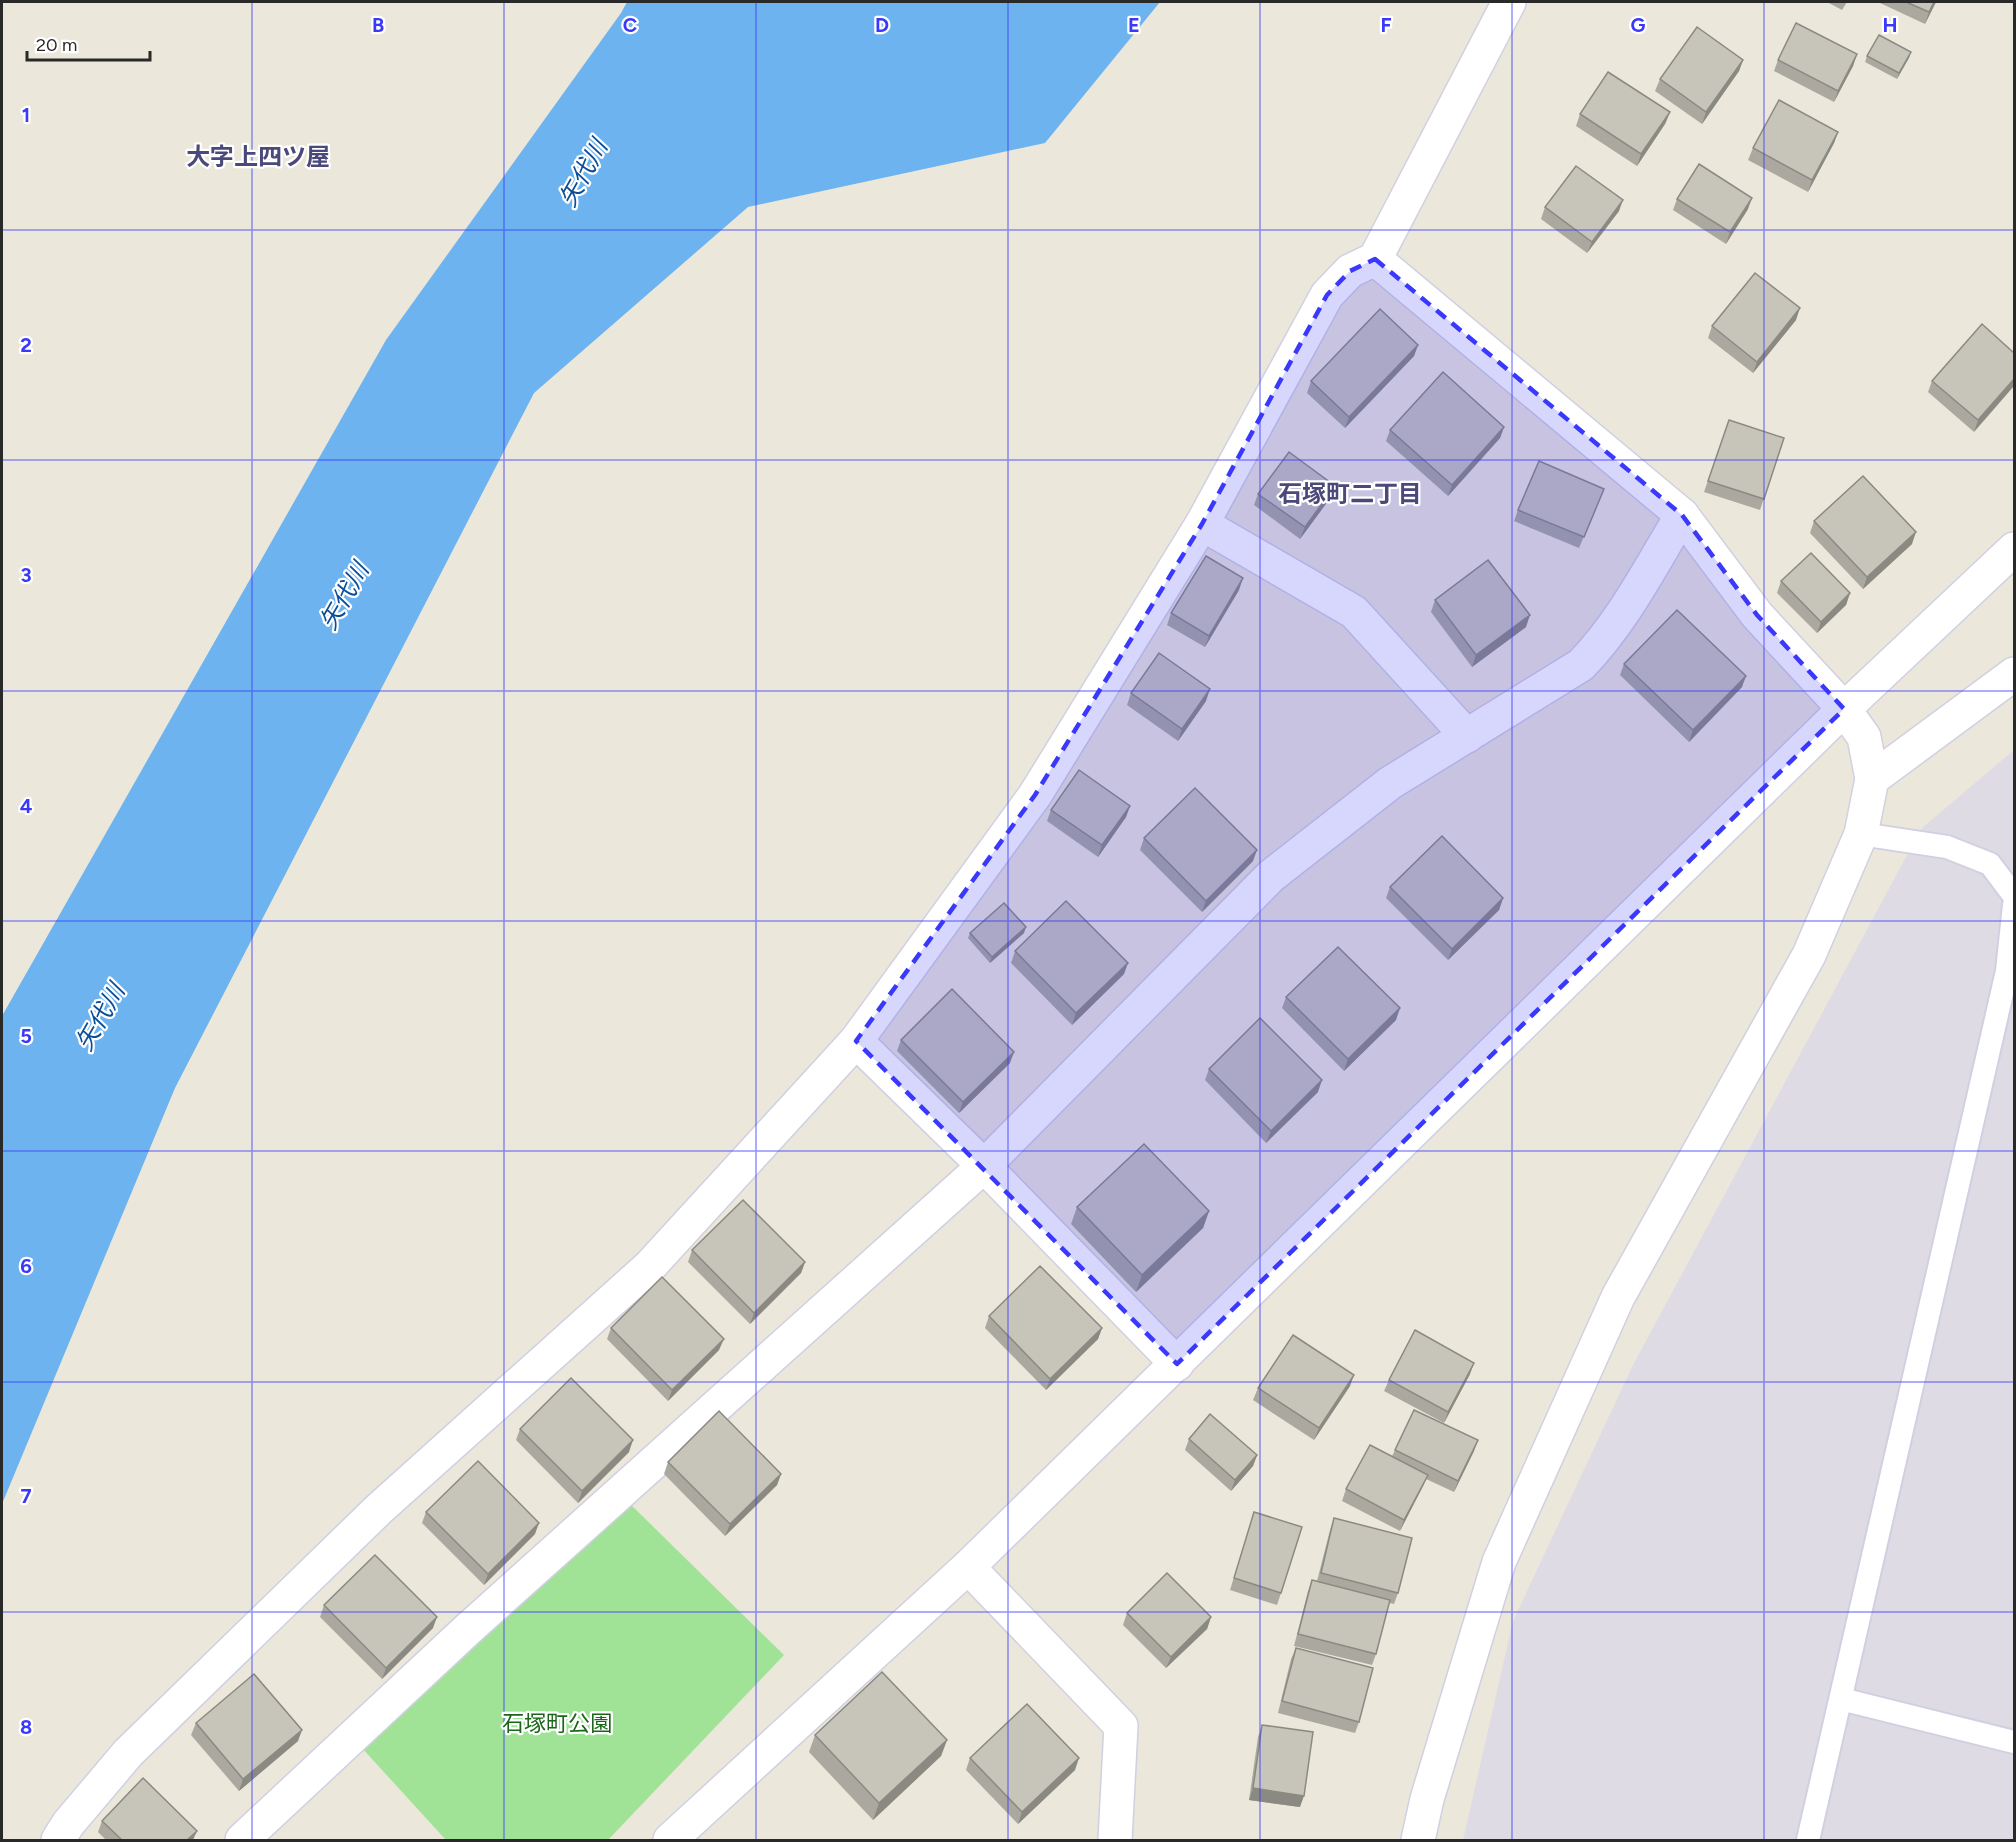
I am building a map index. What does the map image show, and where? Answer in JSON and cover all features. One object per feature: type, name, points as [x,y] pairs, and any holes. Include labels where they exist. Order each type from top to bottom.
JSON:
[{"type":"street","points":[[58,1840],[68,1824],[128,1753],[379,1509],[650,1266],[856,1041],[1035,795],[1202,524],[1328,295],[1350,271],[1375,259],[1509,2]]},
{"type":"street","points":[[1375,259],[1682,515],[1757,615],[1844,709],[1864,737],[1872,779],[1861,834],[1809,955],[1618,1298],[1499,1562],[1427,1799],[1418,1840]]},
{"type":"street","points":[[243,1840],[467,1630],[984,1166],[1271,876],[1390,783],[1581,665],[1600,645],[1617,621],[1682,515]]},
{"type":"street","points":[[1202,524],[1354,612],[1467,736]]},
{"type":"street","points":[[670,1840],[968,1567],[1844,709],[2014,549]]},
{"type":"street","points":[[1872,779],[2014,674]]},
{"type":"street","points":[[856,1041],[984,1166],[1177,1364]]},
{"type":"street","points":[[968,1567],[1121,1726],[1115,1840]]},
{"type":"lane","points":[[1861,834],[1947,847],[1990,864],[2014,896]]},
{"type":"lane","points":[[1808,1840],[2007,971],[2014,905]]},
{"type":"lane","points":[[1840,1699],[2014,1742]]},
{"type":"highlighted area","points":[[1375,259],[1682,515],[1757,615],[1844,709],[1177,1364],[856,1041],[1035,795],[1202,524],[1327,295],[1350,271]]},
{"type":"shaded area","points":[[2014,750],[2014,1840],[1463,1840],[1513,1621],[1633,1365],[1921,829]]},
{"type":"green space","name":"石塚町公園","points":[[624,1498],[784,1655],[608,1840],[446,1840],[361,1747]]},
{"type":"water","name":"矢代川","points":[[627,2],[1160,2],[1045,143],[748,207],[534,393],[175,1088],[2,1504],[2,1016],[386,340]]},
{"type":"building","points":[[1906,2],[1934,2],[1929,12]]},
{"type":"building","points":[[1796,23],[1857,54],[1838,91],[1778,60]]},
{"type":"building","points":[[1697,27],[1743,60],[1706,112],[1660,79]]},
{"type":"building","points":[[1879,35],[1911,52],[1899,73],[1867,56]]},
{"type":"building","points":[[1608,72],[1670,112],[1641,154],[1580,114]]},
{"type":"building","points":[[1779,100],[1838,132],[1812,180],[1753,148]]},
{"type":"building","points":[[1699,164],[1752,198],[1730,232],[1677,199]]},
{"type":"building","points":[[1576,166],[1623,200],[1592,242],[1545,207]]},
{"type":"building","points":[[1755,273],[1800,308],[1757,362],[1712,326]]},
{"type":"building","points":[[1380,309],[1418,345],[1349,417],[1311,381]]},
{"type":"building","points":[[1982,324],[2014,353],[2014,379],[1978,420],[1932,381]]},
{"type":"building","points":[[1443,372],[1504,427],[1452,485],[1390,430]]},
{"type":"building","points":[[1729,420],[1784,438],[1764,499],[1708,481]]},
{"type":"building","points":[[1289,452],[1335,486],[1305,527],[1258,494]]},
{"type":"building","points":[[1539,461],[1604,489],[1584,537],[1518,510]]},
{"type":"building","points":[[1863,476],[1916,532],[1867,577],[1814,521]]},
{"type":"building","points":[[1811,553],[1850,593],[1821,622],[1781,581]]},
{"type":"building","points":[[1206,556],[1243,578],[1209,636],[1171,613]]},
{"type":"building","points":[[1488,560],[1530,615],[1476,655],[1435,600]]},
{"type":"building","points":[[1677,610],[1746,676],[1693,730],[1624,664]]},
{"type":"building","points":[[1159,653],[1210,689],[1182,729],[1131,693]]},
{"type":"building","points":[[1079,770],[1130,806],[1102,845],[1051,810]]},
{"type":"building","points":[[1195,788],[1257,850],[1206,901],[1144,838]]},
{"type":"building","points":[[1442,836],[1503,898],[1452,949],[1390,887]]},
{"type":"building","points":[[1066,901],[1128,963],[1076,1013],[1015,951]]},
{"type":"building","points":[[1004,903],[1026,927],[992,957],[970,933]]},
{"type":"building","points":[[1338,947],[1400,1008],[1348,1059],[1286,997]]},
{"type":"building","points":[[952,989],[1014,1052],[963,1102],[901,1040]]},
{"type":"building","points":[[1260,1018],[1322,1080],[1271,1131],[1209,1069]]},
{"type":"building","points":[[1144,1144],[1209,1211],[1142,1275],[1077,1207]]},
{"type":"building","points":[[743,1200],[805,1262],[754,1313],[692,1250]]},
{"type":"building","points":[[1040,1266],[1102,1328],[1050,1379],[989,1316]]},
{"type":"building","points":[[662,1277],[724,1339],[672,1390],[611,1328]]},
{"type":"building","points":[[1415,1330],[1474,1363],[1448,1412],[1389,1380]]},
{"type":"building","points":[[1293,1335],[1354,1375],[1319,1428],[1258,1388]]},
{"type":"building","points":[[571,1378],[633,1440],[582,1491],[520,1429]]},
{"type":"building","points":[[1414,1410],[1478,1440],[1458,1481],[1395,1450]]},
{"type":"building","points":[[719,1411],[781,1474],[730,1524],[668,1462]]},
{"type":"building","points":[[1210,1414],[1257,1455],[1235,1480],[1189,1439]]},
{"type":"building","points":[[1370,1445],[1428,1475],[1404,1520],[1346,1489]]},
{"type":"building","points":[[478,1461],[539,1523],[488,1574],[426,1512]]},
{"type":"building","points":[[1254,1512],[1302,1527],[1281,1593],[1234,1578]]},
{"type":"building","points":[[1334,1518],[1412,1538],[1398,1593],[1321,1573]]},
{"type":"building","points":[[375,1555],[437,1617],[386,1668],[324,1605]]},
{"type":"building","points":[[1167,1573],[1211,1617],[1171,1657],[1127,1613]]},
{"type":"building","points":[[1312,1580],[1390,1600],[1376,1654],[1298,1634]]},
{"type":"building","points":[[1296,1648],[1373,1668],[1359,1722],[1282,1701]]},
{"type":"building","points":[[882,1672],[947,1740],[879,1803],[815,1735]]},
{"type":"building","points":[[254,1674],[302,1730],[243,1779],[196,1723]]},
{"type":"building","points":[[1027,1704],[1079,1758],[1022,1812],[970,1758]]},
{"type":"building","points":[[1262,1725],[1313,1732],[1304,1796],[1253,1788]]},
{"type":"building","points":[[143,1778],[197,1831],[187,1840],[122,1840],[102,1821]]},
{"type":"district","name":"大字上四ツ屋","points":[[258,156]]},
{"type":"district","name":"石塚町二丁目","points":[[1350,493]]}]
